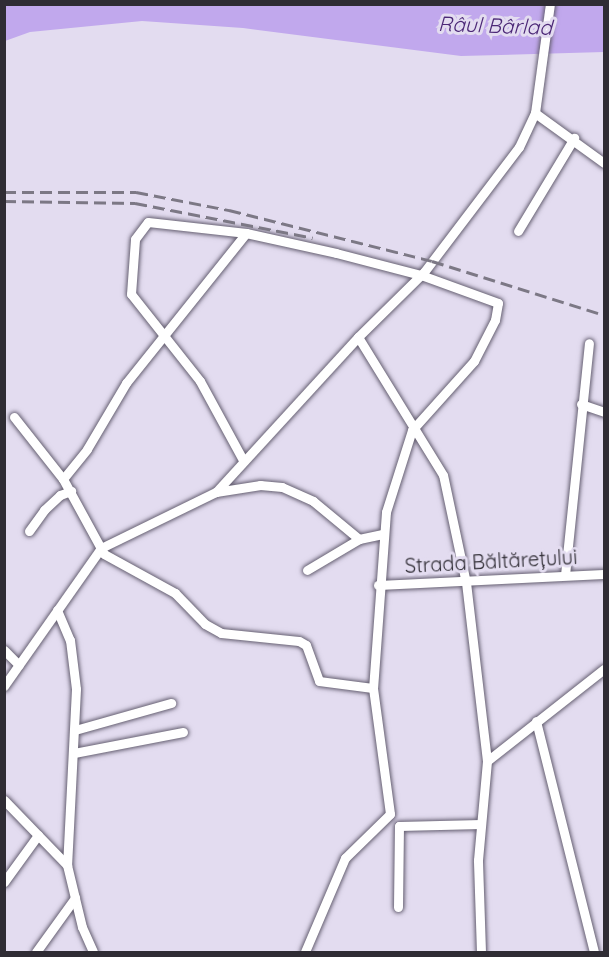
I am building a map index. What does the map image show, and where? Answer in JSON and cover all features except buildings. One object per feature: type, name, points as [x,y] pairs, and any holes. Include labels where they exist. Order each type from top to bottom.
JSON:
[{"type":"street","points":[[216,492],[358,337],[421,275],[514,153],[535,113],[550,4]]},
{"type":"street","points":[[535,113],[574,138],[604,163]]},
{"type":"street","points":[[518,231],[574,138]]},
{"type":"street","points":[[243,460],[207,393],[131,294],[139,231],[148,222],[246,233],[421,275],[495,300],[500,308],[474,360],[412,430],[382,534],[378,585],[378,654],[374,688],[390,813],[399,826],[398,907]]},
{"type":"street","points":[[63,479],[87,449],[116,396],[246,233]]},
{"type":"street","points":[[358,337],[412,430],[443,475],[466,583],[487,761],[481,824],[478,898],[480,952]]},
{"type":"street","points":[[565,575],[589,343]]},
{"type":"street","points":[[581,404],[604,412]]},
{"type":"street","points":[[14,417],[63,479],[101,548],[109,558],[175,593],[205,624],[220,633],[299,640],[306,645],[319,681],[374,688]]},
{"type":"street","points":[[4,686],[101,548],[216,492],[260,485],[282,487],[313,501],[359,539]]},
{"type":"street","points":[[29,531],[44,510],[60,495],[71,491]]},
{"type":"street","points":[[307,570],[359,539],[382,534]]},
{"type":"street","name":"Strada Băltărețului","points":[[378,585],[466,583],[604,574]]},
{"type":"street","points":[[57,610],[64,620],[75,664],[75,730],[67,865],[93,952]]},
{"type":"street","points":[[4,650],[19,665]]},
{"type":"street","points":[[487,761],[604,669]]},
{"type":"street","points":[[75,730],[171,703]]},
{"type":"street","points":[[536,721],[594,952]]},
{"type":"street","points":[[74,753],[183,732]]},
{"type":"street","points":[[4,800],[67,865]]},
{"type":"street","points":[[305,952],[345,858],[390,813]]},
{"type":"street","points":[[399,826],[481,824]]},
{"type":"street","points":[[4,882],[38,835]]},
{"type":"street","points":[[36,952],[75,898]]},
{"type":"water","name":"Râul Bârlad","points":[[4,5],[604,5],[604,52],[461,56],[243,28],[142,21],[30,32],[5,41]]},
{"type":"railway","points":[[4,192],[136,192],[229,210],[432,261],[604,315]]},
{"type":"railway","points":[[4,201],[135,203],[313,238]]}]
